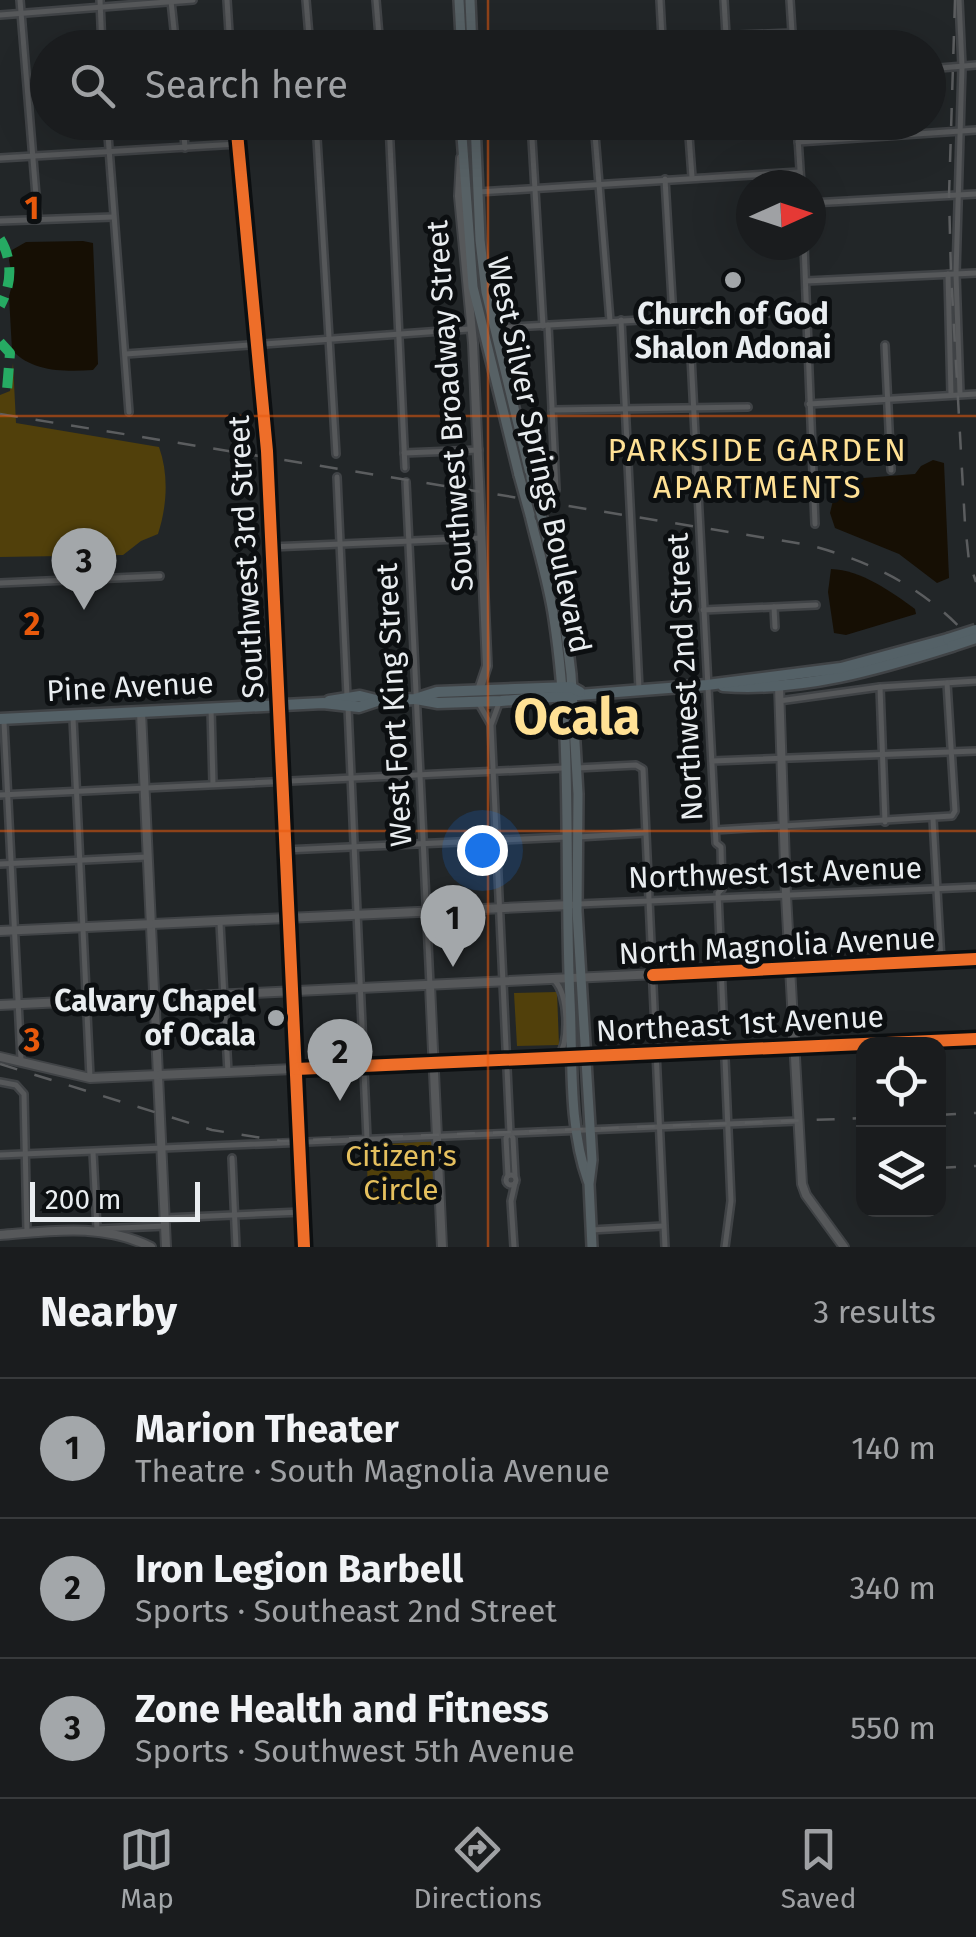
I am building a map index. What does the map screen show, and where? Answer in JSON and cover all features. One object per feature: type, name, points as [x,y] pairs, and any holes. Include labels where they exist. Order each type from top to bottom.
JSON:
[{"type":"highway","name":"Pine Avenue","points":[[707,685],[779,686],[842,676],[950,643],[976,630]]},
{"type":"highway","name":"Pine Avenue","points":[[2,718],[416,699],[437,692],[478,696],[707,685],[841,668],[976,638]]},
{"type":"main road","points":[[456,0],[457,30]]},
{"type":"main road","points":[[456,0],[460,30]]},
{"type":"main road","points":[[470,0],[470,30]]},
{"type":"main road","name":"West Silver Springs Boulevard","points":[[463,140],[493,328],[562,600],[577,768],[571,905],[583,1130],[581,1162],[589,1184],[592,1247]]},
{"type":"main road","name":"West Silver Springs Boulevard","points":[[474,140],[471,269],[481,328],[530,515],[569,692],[564,768],[577,870],[571,905]]},
{"type":"street","points":[[20,0],[30,128]]},
{"type":"street","points":[[171,0],[174,30]]},
{"type":"street","points":[[0,15],[100,3],[192,0]]},
{"type":"street","points":[[228,0],[229,30]]},
{"type":"street","points":[[306,0],[308,30]]},
{"type":"street","points":[[376,0],[378,30]]},
{"type":"street","points":[[660,0],[662,30]]},
{"type":"street","points":[[724,0],[726,30]]},
{"type":"street","points":[[790,0],[792,30]]},
{"type":"street","points":[[950,395],[962,66],[959,0]]},
{"type":"street","points":[[100,3],[101,30]]},
{"type":"street","points":[[946,67],[976,65]]},
{"type":"street","points":[[946,132],[976,130]]},
{"type":"street","points":[[31,140],[38,220]]},
{"type":"street","points":[[109,140],[129,412]]},
{"type":"street","points":[[184,140],[185,148]]},
{"type":"street","name":"Southwest 3rd Street","points":[[238,140],[267,452],[304,1247]]},
{"type":"street","points":[[317,140],[336,454]]},
{"type":"street","points":[[390,140],[405,468]]},
{"type":"street","points":[[532,140],[556,490]]},
{"type":"street","points":[[595,140],[610,321]]},
{"type":"street","points":[[689,140],[692,177]]},
{"type":"street","points":[[800,170],[798,142],[827,140]]},
{"type":"street","points":[[0,158],[238,144]]},
{"type":"street","name":"Southwest Broadway Street","points":[[463,144],[459,196],[479,450],[487,666],[478,696]]},
{"type":"street","points":[[472,193],[736,175]]},
{"type":"street","points":[[665,179],[673,317]]},
{"type":"street","points":[[826,201],[976,194]]},
{"type":"street","points":[[0,221],[113,217]]},
{"type":"street","points":[[805,260],[815,524]]},
{"type":"street","points":[[806,281],[976,273]]},
{"type":"street","points":[[952,274],[960,394]]},
{"type":"street","points":[[481,328],[806,312]]},
{"type":"street","name":"Northwest 2nd Street","points":[[689,317],[715,830],[722,889],[719,898],[732,1201],[724,1247]]},
{"type":"street","points":[[621,320],[639,688]]},
{"type":"street","points":[[126,354],[469,330]]},
{"type":"street","points":[[885,345],[892,470]]},
{"type":"street","points":[[810,404],[976,394]]},
{"type":"street","points":[[552,410],[748,408]]},
{"type":"street","points":[[404,452],[479,450]]},
{"type":"street","points":[[337,477],[367,1139]]},
{"type":"street","name":"West Fort King Street","points":[[406,482],[430,985]]},
{"type":"street","points":[[270,548],[482,538]]},
{"type":"street","points":[[0,583],[160,576]]},
{"type":"street","points":[[703,610],[816,605]]},
{"type":"street","points":[[774,607],[775,627]]},
{"type":"street","name":"Southwest Broadway Street","points":[[487,666],[501,695]]},
{"type":"street","points":[[779,701],[880,687],[976,681]]},
{"type":"street","points":[[715,830],[952,816],[955,811],[947,684]]},
{"type":"street","points":[[779,686],[794,1046],[806,1195],[844,1247]]},
{"type":"street","points":[[880,687],[885,822]]},
{"type":"street","points":[[501,695],[492,725],[513,1138],[514,1247]]},
{"type":"street","points":[[478,696],[492,725]]},
{"type":"street","points":[[210,708],[214,784]]},
{"type":"street","points":[[141,712],[166,1247]]},
{"type":"street","points":[[72,715],[90,1078]]},
{"type":"street","points":[[2,718],[22,1063]]},
{"type":"street","points":[[712,761],[976,751]]},
{"type":"street","points":[[577,768],[636,765],[644,769],[665,1247]]},
{"type":"street","points":[[0,795],[564,768]]},
{"type":"street","points":[[933,819],[940,961]]},
{"type":"street","points":[[285,850],[646,833]]},
{"type":"street","points":[[0,864],[148,856]]},
{"type":"street","name":"Northwest 1st Avenue","points":[[571,905],[976,887]]},
{"type":"street","points":[[0,932],[571,905]]},
{"type":"street","points":[[220,923],[228,1072]]},
{"type":"street","name":"North Magnolia Avenue","points":[[0,1005],[976,959]]},
{"type":"street","points":[[554,981],[562,991],[565,1044],[558,1057]]},
{"type":"street","points":[[430,985],[442,1247]]},
{"type":"street","name":"Northeast 1st Avenue","points":[[0,1057],[90,1078],[976,1038]]},
{"type":"street","points":[[0,1082],[16,1085],[24,1094],[27,1233]]},
{"type":"street","points":[[0,1155],[798,1120]]},
{"type":"street","points":[[92,1152],[96,1230]]},
{"type":"street","points":[[232,1158],[236,1247]]},
{"type":"street","points":[[0,1235],[302,1212]]},
{"type":"street","points":[[591,1230],[664,1226]]},
{"type":"street","points":[[96,1230],[129,1236],[150,1247]]},
{"type":"green space","points":[[13,363],[16,423],[159,447],[166,490],[158,534],[123,555],[0,557],[0,395],[10,391]]},
{"type":"green space","points":[[557,992],[559,1045],[517,1046],[514,993]]},
{"type":"green space","name":"Citizen's Circle","points":[[432,1141],[436,1203],[368,1204],[367,1160],[373,1145]]},
{"type":"shaded area","points":[[26,242],[93,243],[98,364],[93,370],[71,371],[29,363],[12,350],[12,250]]},
{"type":"shaded area","points":[[933,460],[944,463],[949,578],[937,583],[899,554],[835,528],[830,513],[838,480],[915,474]]},
{"type":"shaded area","points":[[831,569],[854,573],[876,583],[915,609],[916,614],[846,635],[834,633],[828,592]]},
{"type":"railway","points":[[955,0],[949,196],[951,274],[965,524],[976,582]]},
{"type":"railway","points":[[0,414],[809,545],[880,570],[901,582],[940,609],[976,645]]},
{"type":"railway","points":[[0,1064],[212,1130],[281,1141],[856,1118]]},
{"type":"railway","points":[[946,1115],[976,1113]]},
{"type":"railway","points":[[946,1168],[976,1166]]},
{"type":"marked path","points":[[0,239],[9,272],[0,306]]},
{"type":"marked path","points":[[0,342],[10,353],[7,390],[0,393]]},
{"type":"cycle path","points":[[238,140],[267,451],[304,1247]]},
{"type":"cycle path","points":[[653,975],[976,959]]},
{"type":"cycle path","points":[[296,1069],[976,1039]]},
{"type":"place","name":"Church of God Shalon Adonai","points":[[733,280]]},
{"type":"place","name":"Zone Health and Fitness","points":[[84,610]]},
{"type":"place","name":"Marion Theater","points":[[453,967]]},
{"type":"place","name":"Calvary Chapel of Ocala","points":[[276,1018]]},
{"type":"place","name":"Iron Legion Barbell","points":[[340,1101]]},
{"type":"district","name":"PARKSIDE GARDEN APARTMENTS","points":[[758,468]]},
{"type":"district","name":"Ocala","points":[[577,717]]}]
